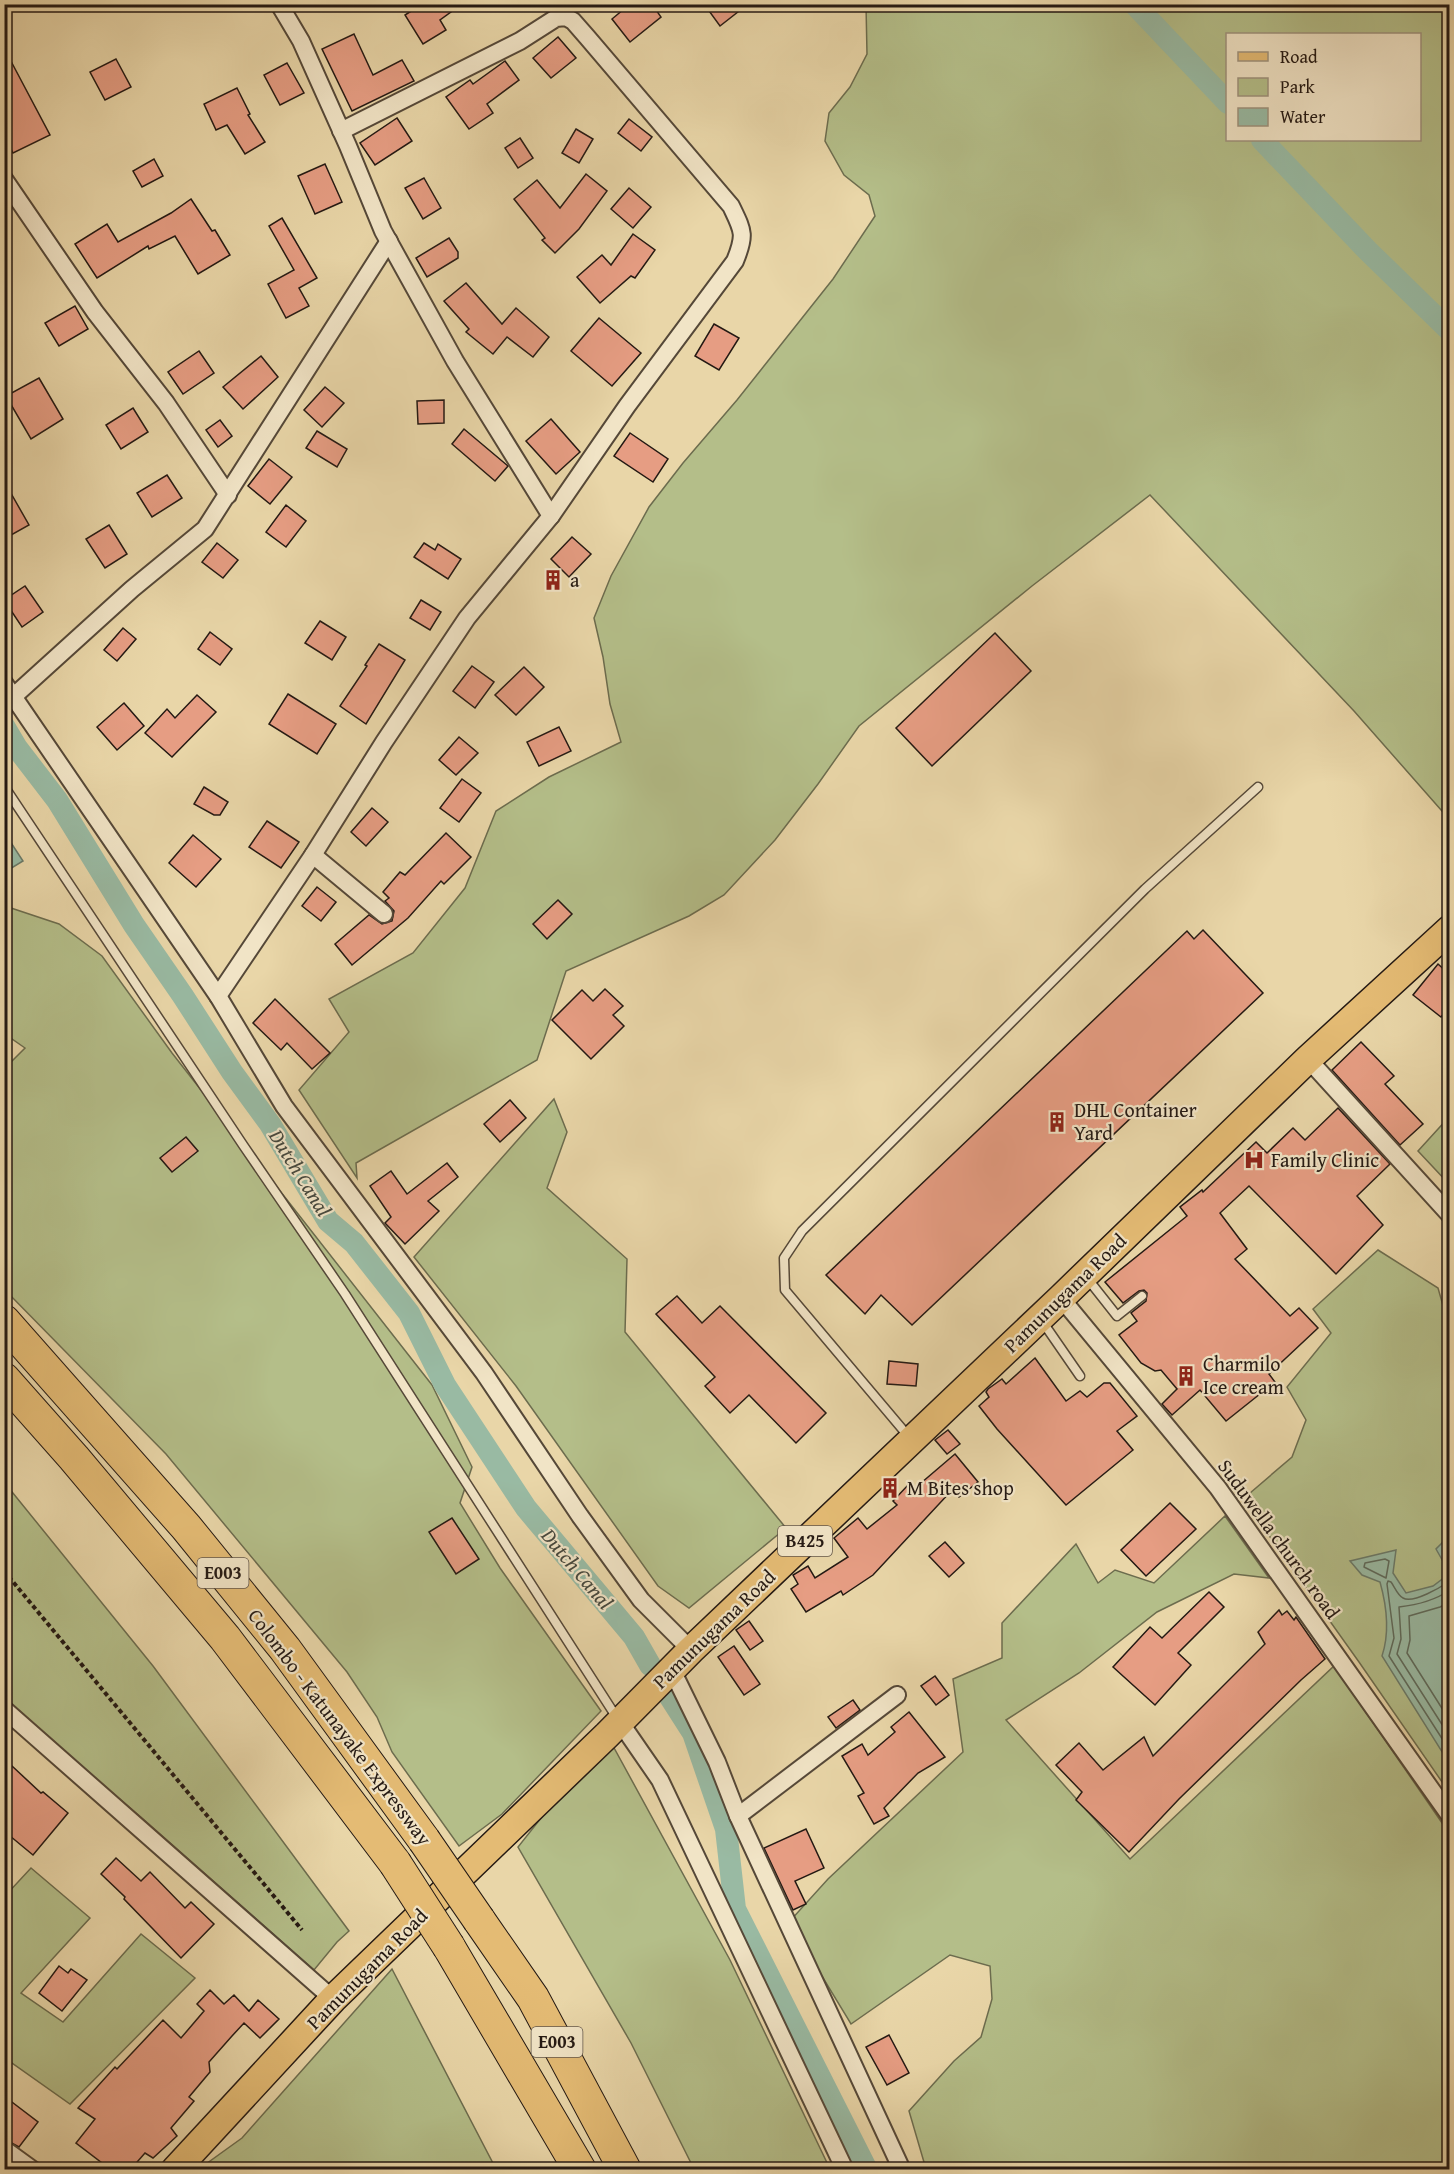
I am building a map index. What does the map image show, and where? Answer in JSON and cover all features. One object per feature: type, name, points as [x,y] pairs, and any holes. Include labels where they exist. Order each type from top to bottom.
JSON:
[{"type":"highway","name":"Colombo - Katunayake Expressway","points":[[4,1320],[186,1527],[285,1650],[424,1840],[533,1998],[625,2169]]},
{"type":"highway","name":"Colombo - Katunayake Expressway","points":[[4,1379],[74,1458],[225,1638],[395,1863],[449,1947],[580,2169]]},
{"type":"main road","name":"Pamunugama Road","points":[[175,2169],[333,1999],[620,1722],[691,1650],[1308,1059],[1449,928]]},
{"type":"street","points":[[279,4],[301,41],[389,241],[455,361],[551,516]]},
{"type":"street","points":[[218,996],[467,618],[551,516],[627,406],[735,261],[742,242],[742,228],[731,206],[587,37],[573,21],[566,17],[556,18],[510,46],[341,131]]},
{"type":"street","points":[[4,179],[95,312],[166,404],[228,495]]},
{"type":"street","points":[[389,241],[205,529],[9,689],[218,996],[284,1106],[484,1373],[580,1516],[641,1600],[691,1650]]},
{"type":"street","points":[[313,855],[384,914]]},
{"type":"street","points":[[1308,1059],[1449,1215]]},
{"type":"street","name":"Suduwella church road","points":[[1061,1298],[1218,1488],[1449,1816]]},
{"type":"street","points":[[672,1670],[717,1762],[738,1816],[902,2169]]},
{"type":"street","points":[[738,1816],[897,1695]]},
{"type":"street","points":[[4,1709],[333,1999]]},
{"type":"street","points":[[620,1722],[660,1780],[845,2169]]},
{"type":"street","points":[[4,2149],[33,2169]]},
{"type":"lane","points":[[4,786],[345,1294],[620,1722]]},
{"type":"lane","points":[[911,1440],[785,1290],[784,1258],[802,1232],[1144,890],[1258,787]]},
{"type":"lane","points":[[1085,1275],[1117,1316],[1142,1296]]},
{"type":"lane","points":[[1040,1318],[1080,1376]]},
{"type":"path","points":[[4,1571],[302,1930]]},
{"type":"green space","points":[[866,5],[1449,5],[1449,819],[1354,711],[1150,495],[1032,586],[859,726],[775,840],[724,895],[689,916],[566,971],[537,1060],[356,1163],[357,1178],[299,1090],[349,1032],[329,999],[413,953],[465,888],[496,811],[549,777],[621,742],[610,704],[594,618],[611,576],[649,507],[833,279],[875,216],[869,195],[844,175],[825,141],[829,113],[850,87],[867,54]]},
{"type":"green space","points":[[5,906],[59,924],[102,956],[172,1053],[432,1385],[472,1467],[460,1503],[500,1568],[601,1711],[502,1814],[459,1846],[392,1752],[377,1717],[347,1672],[166,1454],[5,1290],[5,1068],[25,1048],[5,1034]]},
{"type":"green space","points":[[554,1099],[567,1132],[547,1188],[627,1259],[625,1332],[786,1528],[689,1608],[658,1586],[516,1386],[414,1257]]},
{"type":"green space","points":[[1449,1117],[1449,1184],[1418,1151]]},
{"type":"green space","points":[[1378,1250],[1438,1288],[1450,1330],[1449,1792],[1243,1499],[1292,1457],[1306,1420],[1287,1387],[1331,1333],[1313,1309]]},
{"type":"green space","points":[[4,1482],[153,1666],[349,1931],[314,1970],[5,1701]]},
{"type":"green space","points":[[1225,1516],[1269,1578],[1234,1574],[1157,1612],[1079,1673],[1006,1720],[1130,1859],[1334,1666],[1449,1833],[1449,2169],[926,2169],[909,2111],[954,2061],[981,2037],[992,1999],[990,1966],[950,1955],[851,2024],[789,1922],[828,1879],[963,1752],[953,1679],[1002,1658],[1002,1623],[1076,1544],[1098,1583],[1115,1570],[1154,1583]]},
{"type":"green space","points":[[607,1735],[730,1960],[830,2169],[694,2169],[631,2043],[518,1847]]},
{"type":"green space","points":[[31,1868],[90,1918],[21,1993],[63,2022],[141,1934],[195,1978],[70,2104],[5,2058],[5,1896]]},
{"type":"green space","points":[[392,1969],[496,2169],[199,2169],[242,2138]]},
{"type":"water","points":[[4,832],[23,861],[5,872],[4,872]]},
{"type":"water","points":[[1449,1536],[1449,1572],[1436,1549]]},
{"type":"water","points":[[1396,1550],[1393,1573],[1406,1593],[1433,1586],[1449,1574],[1449,1763],[1382,1656],[1387,1619],[1380,1582],[1362,1575],[1350,1561]]},
{"type":"building","points":[[422,4],[462,4],[440,20],[446,30],[423,44],[405,15]]},
{"type":"building","points":[[630,4],[652,4],[661,17],[630,42],[612,19]]},
{"type":"building","points":[[704,4],[748,4],[720,26]]},
{"type":"building","points":[[354,34],[373,75],[402,60],[414,81],[352,111],[322,49]]},
{"type":"building","points":[[558,37],[576,58],[551,78],[533,58]]},
{"type":"building","points":[[4,48],[50,135],[13,153],[4,135]]},
{"type":"building","points":[[116,59],[131,87],[105,100],[90,72]]},
{"type":"building","points":[[505,61],[519,80],[487,104],[493,113],[469,129],[446,97],[470,80],[473,84]]},
{"type":"building","points":[[287,63],[304,93],[280,105],[264,75]]},
{"type":"building","points":[[237,88],[250,114],[248,115],[265,142],[245,154],[227,125],[216,130],[204,104]]},
{"type":"building","points":[[397,118],[412,141],[375,165],[360,143]]},
{"type":"building","points":[[629,119],[652,137],[641,151],[618,133]]},
{"type":"building","points":[[576,129],[593,139],[579,163],[562,153]]},
{"type":"building","points":[[520,138],[533,158],[518,168],[505,148]]},
{"type":"building","points":[[154,159],[163,176],[142,187],[133,171]]},
{"type":"building","points":[[325,164],[342,202],[315,214],[298,176]]},
{"type":"building","points":[[586,174],[607,191],[579,229],[555,253],[542,240],[545,238],[514,199],[537,180],[560,208]]},
{"type":"building","points":[[424,178],[441,208],[423,219],[405,188]]},
{"type":"building","points":[[629,188],[651,207],[633,228],[611,209]]},
{"type":"building","points":[[191,199],[212,231],[215,230],[230,255],[198,274],[175,236],[149,249],[148,246],[97,278],[75,244],[107,224],[118,242],[171,213]]},
{"type":"building","points":[[282,218],[317,278],[299,288],[309,306],[286,318],[268,284],[294,270],[269,226]]},
{"type":"building","points":[[633,234],[655,250],[635,278],[631,276],[600,303],[577,277],[602,255],[611,265]]},
{"type":"building","points":[[449,238],[458,252],[458,258],[427,277],[416,258]]},
{"type":"building","points":[[466,283],[502,324],[516,308],[549,337],[533,357],[507,337],[493,354],[466,332],[469,329],[444,301]]},
{"type":"building","points":[[75,306],[88,329],[59,346],[45,323]]},
{"type":"building","points":[[599,318],[641,353],[612,386],[571,351]]},
{"type":"building","points":[[714,324],[739,338],[719,370],[695,356]]},
{"type":"building","points":[[199,351],[214,373],[183,394],[168,372]]},
{"type":"building","points":[[261,356],[278,377],[243,409],[223,387]]},
{"type":"building","points":[[39,378],[63,419],[31,439],[6,396]]},
{"type":"building","points":[[325,387],[344,403],[322,427],[304,410]]},
{"type":"building","points":[[444,400],[444,423],[418,424],[417,401]]},
{"type":"building","points":[[133,408],[148,432],[121,449],[106,425]]},
{"type":"building","points":[[551,419],[580,452],[556,474],[526,441]]},
{"type":"building","points":[[220,420],[232,436],[218,447],[206,430]]},
{"type":"building","points":[[464,429],[508,466],[495,481],[452,444]]},
{"type":"building","points":[[317,431],[347,449],[337,467],[306,448]]},
{"type":"building","points":[[630,433],[668,459],[653,482],[614,456]]},
{"type":"building","points":[[269,459],[292,477],[270,504],[248,486]]},
{"type":"building","points":[[167,475],[182,498],[152,517],[137,493]]},
{"type":"building","points":[[4,481],[29,525],[4,539]]},
{"type":"building","points":[[286,505],[306,521],[286,547],[266,532]]},
{"type":"building","points":[[109,525],[127,554],[105,568],[86,539]]},
{"type":"building","points":[[572,537],[591,554],[569,577],[551,559]]},
{"type":"building","points":[[217,543],[238,560],[223,578],[202,562]]},
{"type":"building","points":[[424,543],[435,550],[438,544],[461,559],[448,579],[414,557]]},
{"type":"building","points":[[25,586],[43,612],[22,627],[4,600]]},
{"type":"building","points":[[421,600],[441,612],[430,630],[410,618]]},
{"type":"building","points":[[320,621],[346,637],[332,660],[305,643]]},
{"type":"building","points":[[123,628],[136,639],[117,661],[104,650]]},
{"type":"building","points":[[210,632],[232,649],[220,665],[198,649]]},
{"type":"building","points":[[995,633],[1031,671],[932,766],[896,728]]},
{"type":"building","points":[[379,644],[405,660],[366,724],[340,706]]},
{"type":"building","points":[[472,666],[494,682],[475,708],[453,691]]},
{"type":"building","points":[[524,667],[544,687],[516,715],[495,695]]},
{"type":"building","points":[[288,694],[336,724],[317,754],[269,724]]},
{"type":"building","points":[[197,695],[216,712],[172,757],[145,733],[167,709],[175,718]]},
{"type":"building","points":[[124,703],[144,726],[117,750],[97,727]]},
{"type":"building","points":[[559,727],[571,751],[539,766],[527,742]]},
{"type":"building","points":[[459,737],[478,753],[456,775],[439,760]]},
{"type":"building","points":[[462,779],[481,793],[459,822],[440,808]]},
{"type":"building","points":[[204,787],[228,802],[220,815],[214,815],[194,804]]},
{"type":"building","points":[[372,808],[388,822],[366,846],[351,832]]},
{"type":"building","points":[[267,821],[299,842],[281,868],[249,847]]},
{"type":"building","points":[[446,833],[471,857],[444,884],[441,881],[408,918],[352,965],[335,944],[369,915],[382,924],[392,921],[394,911],[385,901],[389,898],[383,892],[400,872],[405,875]]},
{"type":"building","points":[[193,835],[221,859],[196,887],[169,863]]},
{"type":"building","points":[[317,887],[336,902],[321,921],[302,906]]},
{"type":"building","points":[[558,900],[572,914],[547,939],[533,924]]},
{"type":"building","name":"DHL Container Yard","points":[[1203,930],[1263,993],[912,1325],[881,1295],[865,1314],[826,1275],[1187,931],[1194,939]]},
{"type":"building","points":[[1438,964],[1449,974],[1449,1007],[1441,1017],[1413,995]]},
{"type":"building","points":[[605,989],[623,1006],[613,1015],[624,1026],[591,1059],[552,1020],[582,990],[593,1001]]},
{"type":"building","points":[[275,999],[330,1053],[312,1069],[287,1043],[281,1050],[253,1023]]},
{"type":"building","points":[[1361,1042],[1394,1076],[1385,1084],[1423,1124],[1400,1145],[1332,1070]]},
{"type":"building","points":[[510,1100],[526,1118],[500,1142],[484,1124]]},
{"type":"building","points":[[1338,1108],[1390,1164],[1357,1196],[1383,1225],[1336,1274],[1249,1186],[1220,1213],[1247,1249],[1235,1259],[1290,1316],[1299,1308],[1318,1328],[1269,1374],[1275,1382],[1226,1421],[1200,1390],[1172,1415],[1162,1404],[1177,1389],[1161,1370],[1155,1371],[1141,1363],[1119,1335],[1137,1321],[1131,1313],[1146,1301],[1147,1293],[1144,1290],[1139,1291],[1123,1303],[1105,1282],[1187,1216],[1180,1207],[1202,1190],[1203,1192],[1256,1142],[1267,1153],[1293,1128],[1305,1140]]},
{"type":"building","points":[[186,1137],[198,1151],[172,1172],[160,1158]]},
{"type":"building","points":[[447,1163],[458,1177],[428,1201],[439,1211],[405,1244],[385,1223],[391,1217],[370,1186],[391,1171],[407,1194]]},
{"type":"building","points":[[677,1296],[702,1323],[720,1306],[826,1413],[796,1443],[749,1395],[730,1413],[705,1386],[715,1377],[656,1314]]},
{"type":"building","points":[[1035,1358],[1066,1401],[1080,1391],[1087,1397],[1104,1383],[1110,1383],[1137,1416],[1117,1431],[1133,1450],[1066,1505],[979,1406],[989,1397],[986,1392],[988,1389],[1002,1379],[1006,1384]]},
{"type":"building","points":[[889,1361],[918,1364],[916,1386],[887,1384]]},
{"type":"building","points":[[948,1430],[960,1444],[947,1454],[935,1440]]},
{"type":"building","points":[[955,1454],[978,1482],[959,1497],[952,1490],[873,1575],[843,1595],[841,1591],[806,1612],[791,1589],[798,1584],[793,1575],[808,1566],[815,1578],[848,1557],[834,1538],[858,1518],[867,1529],[897,1505],[893,1501],[909,1484],[914,1489]]},
{"type":"building","points":[[1170,1503],[1196,1529],[1146,1576],[1121,1550]]},
{"type":"building","points":[[452,1518],[479,1559],[456,1574],[429,1532]]},
{"type":"building","points":[[945,1542],[964,1563],[949,1577],[929,1556]]},
{"type":"building","points":[[1209,1592],[1224,1607],[1178,1653],[1191,1665],[1155,1705],[1113,1667],[1150,1627],[1162,1638]]},
{"type":"building","points":[[1279,1610],[1282,1615],[1287,1611],[1294,1620],[1296,1617],[1325,1659],[1179,1799],[1129,1852],[1076,1800],[1082,1792],[1056,1765],[1079,1743],[1103,1770],[1144,1737],[1153,1756],[1265,1644],[1258,1632]]},
{"type":"building","points":[[749,1621],[763,1641],[750,1650],[736,1630]]},
{"type":"building","points":[[734,1646],[760,1684],[744,1695],[718,1657]]},
{"type":"building","points":[[935,1676],[949,1695],[936,1705],[921,1686]]},
{"type":"building","points":[[853,1700],[860,1710],[836,1728],[828,1717]]},
{"type":"building","points":[[909,1712],[945,1757],[918,1773],[884,1808],[889,1816],[874,1824],[858,1796],[864,1793],[842,1756],[862,1744],[868,1755],[895,1732],[891,1727]]},
{"type":"building","points":[[12,1766],[41,1793],[43,1792],[68,1813],[33,1855],[4,1831],[4,1775]]},
{"type":"building","points":[[806,1829],[824,1868],[795,1881],[806,1904],[793,1910],[764,1848]]},
{"type":"building","points":[[116,1858],[141,1881],[150,1872],[185,1908],[191,1902],[214,1924],[181,1958],[101,1874]]},
{"type":"building","points":[[59,1966],[68,1973],[71,1969],[87,1980],[62,2011],[39,1993]]},
{"type":"building","points":[[210,1990],[224,2004],[234,1995],[249,2011],[258,2000],[279,2019],[260,2038],[244,2023],[232,2036],[209,2062],[210,2072],[189,2097],[194,2101],[171,2128],[177,2136],[153,2158],[145,2153],[131,2169],[110,2169],[76,2143],[95,2119],[78,2108],[115,2067],[117,2069],[163,2020],[181,2038],[204,2011],[197,2004]]},
{"type":"building","points":[[889,2035],[909,2073],[887,2085],[866,2047]]},
{"type":"building","points":[[4,2096],[38,2122],[19,2147],[4,2139]]},
{"type":"waterway","points":[[1134,4],[1226,101]]},
{"type":"waterway","points":[[1263,141],[1368,251],[1450,331]]},
{"type":"waterway","name":"Dutch Canal","points":[[4,726],[17,748],[57,800],[134,925],[232,1072],[270,1124],[328,1221],[354,1243],[409,1313],[445,1385],[526,1508],[634,1637],[650,1665]]},
{"type":"waterway","points":[[670,1697],[693,1733],[726,1829],[735,1909],[867,2170]]},
{"type":"place","name":"a","points":[[553,580]]},
{"type":"place","name":"DHL Container Yard","points":[[1057,1122]]},
{"type":"place","name":"Family Clinic","points":[[1254,1160]]},
{"type":"place","name":"Charmilo Ice cream","points":[[1186,1376]]},
{"type":"place","name":"M Bites shop","points":[[890,1488]]}]
